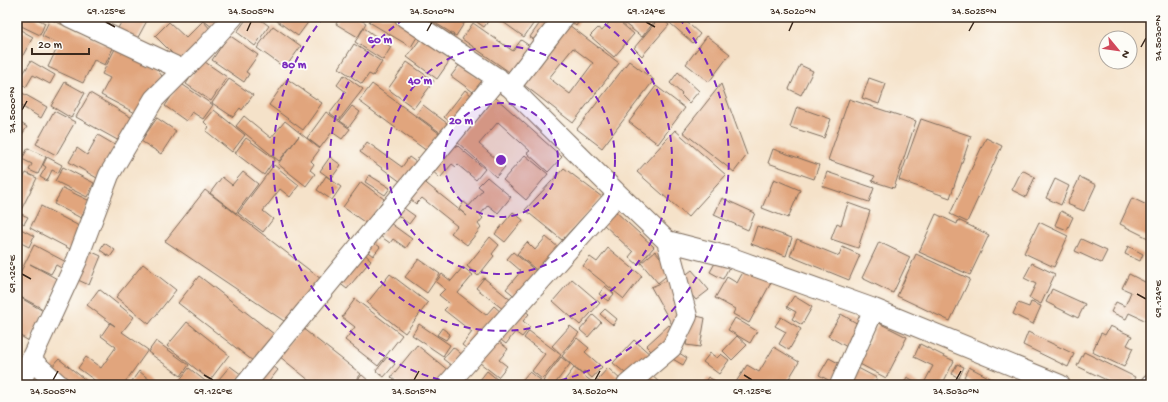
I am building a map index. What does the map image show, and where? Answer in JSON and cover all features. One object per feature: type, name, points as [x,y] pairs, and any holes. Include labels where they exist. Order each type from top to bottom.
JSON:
[{"type":"street","points":[[70,17],[183,70]]},
{"type":"street","points":[[19,385],[77,260],[109,175],[154,99],[233,17]]},
{"type":"street","points":[[405,17],[504,82],[667,241],[729,257],[874,309],[1060,385]]},
{"type":"street","points":[[245,385],[504,82],[564,17]]},
{"type":"street","points":[[447,385],[618,194]]},
{"type":"street","points":[[627,385],[672,347],[687,316],[667,241]]},
{"type":"street","points":[[840,385],[874,309]]},
{"type":"street","points":[[31,360],[59,385]]},
{"type":"building","points":[[17,17],[34,17],[45,23],[40,35],[17,24]]},
{"type":"building","points":[[124,17],[149,17],[136,41],[117,30]]},
{"type":"building","points":[[199,17],[227,17],[217,31]]},
{"type":"building","points":[[248,17],[257,17],[269,26],[255,46],[237,32]]},
{"type":"building","points":[[312,17],[298,36],[273,18]]},
{"type":"building","points":[[340,17],[355,17],[366,23],[358,37],[336,24]]},
{"type":"building","points":[[372,17],[395,17],[420,32],[411,47],[369,22]]},
{"type":"building","points":[[431,17],[468,17],[456,36],[429,19]]},
{"type":"building","points":[[480,17],[485,17],[489,20],[484,27],[477,22]]},
{"type":"building","points":[[496,17],[538,17],[524,37]]},
{"type":"building","points":[[544,17],[550,17],[555,21],[539,43],[530,37]]},
{"type":"building","points":[[570,17],[581,18],[576,26],[568,19]]},
{"type":"building","points":[[614,17],[634,34],[614,57],[590,36],[598,28],[602,31]]},
{"type":"building","points":[[616,17],[637,17],[640,19],[641,17],[658,17],[642,37]]},
{"type":"building","points":[[660,17],[669,25],[642,56],[634,48]]},
{"type":"building","points":[[663,17],[681,17],[700,34],[693,43]]},
{"type":"building","points":[[50,19],[113,48],[105,65],[94,60],[83,83],[48,67],[59,44],[42,36]]},
{"type":"building","points":[[203,21],[213,32],[182,63],[155,36],[169,22],[186,38]]},
{"type":"building","points":[[565,22],[619,63],[573,123],[519,81]],"holes":[[[573,48],[593,63],[570,94],[549,78]]]},
{"type":"building","points":[[473,23],[513,51],[521,40],[534,49],[515,76],[462,39]]},
{"type":"building","points":[[273,26],[301,46],[285,68],[257,48]]},
{"type":"building","points":[[17,28],[33,37],[17,66]]},
{"type":"building","points":[[364,28],[391,47],[383,60],[355,42]]},
{"type":"building","points":[[424,34],[453,56],[437,79],[407,57]]},
{"type":"building","points":[[229,35],[258,55],[246,72],[249,74],[244,82],[212,60]]},
{"type":"building","points":[[707,36],[730,54],[709,82],[686,64]]},
{"type":"building","points":[[354,44],[382,62],[373,76],[369,74],[362,84],[339,68]]},
{"type":"building","points":[[116,47],[156,68],[162,76],[141,116],[101,95],[110,78],[102,74]]},
{"type":"building","points":[[202,60],[227,77],[211,101],[186,84]]},
{"type":"building","points":[[31,61],[55,75],[50,84],[33,75],[26,87],[18,82]]},
{"type":"building","points":[[629,61],[654,80],[602,148],[577,129]]},
{"type":"building","points":[[407,62],[434,81],[414,108],[388,89]]},
{"type":"building","points":[[460,64],[488,85],[480,97],[451,76]]},
{"type":"building","points":[[800,65],[813,71],[801,95],[789,89]]},
{"type":"building","points":[[678,72],[699,91],[689,103],[670,83]]},
{"type":"building","points":[[344,75],[363,89],[339,120],[330,113],[346,92],[337,85]]},
{"type":"building","points":[[869,78],[886,84],[879,104],[862,98]]},
{"type":"building","points":[[229,79],[253,95],[242,110],[240,108],[233,117],[212,103]]},
{"type":"building","points":[[287,79],[322,103],[303,130],[269,105]]},
{"type":"building","points":[[65,82],[85,93],[71,118],[51,106]]},
{"type":"building","points":[[180,83],[213,105],[203,119],[192,112],[186,121],[165,106]]},
{"type":"building","points":[[372,84],[443,136],[431,154],[359,101]]},
{"type":"building","points":[[721,84],[747,155],[734,172],[683,132]]},
{"type":"building","points":[[656,86],[685,108],[658,144],[629,122]]},
{"type":"building","points":[[17,90],[47,107],[41,118],[21,106],[17,113]]},
{"type":"building","points":[[465,90],[477,100],[455,126],[444,117]]},
{"type":"building","points":[[90,93],[134,119],[121,142],[76,117]]},
{"type":"building","points":[[495,97],[562,157],[548,172],[527,153],[530,151],[498,122],[479,144],[505,167],[496,177],[456,141]]},
{"type":"building","points":[[849,99],[916,121],[894,188],[872,181],[875,176],[828,160]]},
{"type":"building","points":[[423,105],[452,127],[445,136],[416,115]]},
{"type":"building","points":[[352,106],[360,112],[349,127],[340,121]]},
{"type":"building","points":[[797,107],[831,119],[824,138],[790,127]]},
{"type":"building","points":[[214,110],[245,135],[232,152],[206,131],[209,127],[204,122]]},
{"type":"building","points":[[54,111],[75,122],[56,155],[36,144]]},
{"type":"building","points":[[326,112],[350,129],[342,139],[332,132],[320,148],[307,138]]},
{"type":"building","points":[[244,116],[271,138],[285,121],[320,149],[311,161],[314,164],[310,170],[315,174],[306,186],[278,164],[299,136],[279,161],[236,126]]},
{"type":"building","points":[[157,118],[176,131],[161,154],[141,141]]},
{"type":"building","points":[[921,119],[971,136],[950,198],[899,180]]},
{"type":"building","points":[[19,122],[27,127],[21,136],[17,133]]},
{"type":"building","points":[[675,130],[726,175],[688,217],[637,172]]},
{"type":"building","points":[[98,135],[115,145],[97,178],[69,162],[77,148],[87,155]]},
{"type":"building","points":[[246,138],[275,159],[264,175],[235,153]]},
{"type":"building","points":[[986,138],[1002,146],[967,222],[950,214]]},
{"type":"building","points":[[452,141],[485,169],[476,180],[458,165],[456,167],[452,164],[440,178],[429,168]]},
{"type":"building","points":[[367,142],[402,167],[409,157],[420,165],[405,185],[360,152]]},
{"type":"building","points":[[28,148],[46,157],[38,174],[29,170],[32,164],[22,159]]},
{"type":"building","points":[[773,149],[819,165],[814,179],[768,163]]},
{"type":"building","points":[[525,155],[548,174],[526,200],[503,180]]},
{"type":"building","points":[[47,157],[62,165],[58,173],[52,170],[47,181],[40,177],[46,167],[43,165]]},
{"type":"building","points":[[330,157],[341,165],[331,179],[320,171]]},
{"type":"building","points":[[274,165],[299,185],[290,197],[280,189],[263,211],[273,219],[263,232],[238,213]]},
{"type":"building","points":[[63,167],[94,183],[87,197],[55,181]]},
{"type":"building","points":[[564,168],[602,197],[562,240],[525,210]]},
{"type":"building","points":[[1022,170],[1035,177],[1026,197],[1012,190]]},
{"type":"building","points":[[243,172],[258,184],[236,213],[210,193],[222,177],[232,185]]},
{"type":"building","points":[[827,172],[874,188],[869,202],[822,186]]},
{"type":"building","points":[[26,173],[37,178],[17,218],[17,190]]},
{"type":"building","points":[[369,175],[390,188],[385,195],[365,182]]},
{"type":"building","points":[[326,176],[341,187],[332,200],[317,190]]},
{"type":"building","points":[[487,177],[511,197],[498,213],[488,205],[480,215],[483,218],[478,224],[481,228],[467,245],[451,233],[457,226],[422,198],[416,204],[408,197],[422,180],[467,216],[459,209],[464,202],[469,206],[483,190],[478,186]]},
{"type":"building","points":[[1080,177],[1096,185],[1084,211],[1067,204]]},
{"type":"building","points":[[774,179],[800,190],[788,218],[762,208]]},
{"type":"building","points":[[1055,179],[1069,186],[1061,205],[1046,198]]},
{"type":"building","points":[[361,182],[384,199],[367,224],[343,207]]},
{"type":"building","points":[[63,188],[90,201],[81,218],[54,204]]},
{"type":"building","points":[[205,190],[321,279],[284,321],[165,241]]},
{"type":"building","points":[[722,198],[755,213],[748,230],[714,215]]},
{"type":"building","points":[[1132,198],[1151,207],[1151,231],[1148,238],[1120,224]]},
{"type":"building","points":[[848,203],[870,211],[858,248],[831,239],[837,223],[841,225]]},
{"type":"building","points":[[41,206],[81,227],[70,249],[30,228]]},
{"type":"building","points":[[401,206],[415,216],[409,224],[395,213]]},
{"type":"building","points":[[614,210],[654,247],[638,265],[629,257],[633,252],[602,223]]},
{"type":"building","points":[[1061,211],[1073,217],[1067,230],[1055,225]]},
{"type":"building","points":[[513,212],[523,220],[505,242],[495,234]]},
{"type":"building","points":[[21,214],[28,217],[24,224],[18,220]]},
{"type":"building","points":[[936,214],[957,224],[958,220],[989,235],[970,275],[919,252]]},
{"type":"building","points":[[1039,222],[1068,236],[1054,267],[1024,253]]},
{"type":"building","points":[[390,223],[412,239],[406,248],[393,239],[390,243],[380,236]]},
{"type":"building","points":[[757,226],[792,238],[786,256],[751,244]]},
{"type":"building","points":[[17,227],[34,236],[29,247],[17,241]]},
{"type":"building","points":[[490,237],[499,245],[492,254],[494,256],[478,276],[467,266]]},
{"type":"building","points":[[546,237],[559,248],[539,272],[517,254],[527,242],[535,250]]},
{"type":"building","points":[[797,239],[839,256],[842,247],[860,255],[849,280],[790,256]]},
{"type":"building","points":[[1081,239],[1107,251],[1101,263],[1075,251]]},
{"type":"building","points":[[371,240],[380,247],[373,256],[364,249]]},
{"type":"building","points":[[879,242],[910,257],[893,293],[862,278]]},
{"type":"building","points":[[104,243],[115,250],[110,257],[100,250]]},
{"type":"building","points":[[34,245],[66,262],[63,269],[56,265],[51,274],[30,264],[59,280],[43,309],[17,295],[17,279]]},
{"type":"building","points":[[1128,246],[1143,254],[1140,261],[1125,254]]},
{"type":"building","points":[[608,248],[642,276],[624,299],[583,266],[590,257],[597,262]]},
{"type":"building","points":[[359,249],[371,260],[347,289],[334,279]]},
{"type":"building","points":[[90,251],[101,256],[89,285],[78,280]]},
{"type":"building","points":[[655,251],[672,271],[658,283],[641,263]]},
{"type":"building","points":[[513,252],[537,272],[517,298],[506,289],[521,271],[507,259]]},
{"type":"building","points":[[916,254],[970,279],[950,321],[897,296]]},
{"type":"building","points":[[719,256],[731,263],[723,279],[710,272]]},
{"type":"building","points":[[419,259],[440,274],[427,293],[405,277]]},
{"type":"building","points":[[1032,263],[1055,274],[1041,304],[1029,298],[1036,284],[1024,278]]},
{"type":"building","points":[[143,264],[176,290],[149,324],[116,297]]},
{"type":"building","points":[[747,265],[773,279],[749,323],[733,314],[735,309],[715,298],[727,277],[737,283]]},
{"type":"building","points":[[463,267],[473,275],[458,293],[486,315],[494,306],[502,313],[471,352],[462,345],[472,332],[444,310],[450,304],[439,295],[445,289],[436,282],[442,274],[451,281]]},
{"type":"building","points":[[692,270],[709,290],[696,300],[679,280]]},
{"type":"building","points":[[390,274],[428,303],[405,333],[367,303]]},
{"type":"building","points":[[1129,274],[1151,285],[1151,323],[1129,313],[1126,319],[1111,312],[1116,302],[1125,306],[1131,292],[1122,288]]},
{"type":"building","points":[[199,276],[274,334],[253,361],[178,303]]},
{"type":"building","points":[[484,278],[512,301],[504,310],[476,288]]},
{"type":"building","points":[[572,279],[600,303],[580,325],[553,301]]},
{"type":"building","points":[[671,279],[685,314],[675,330],[651,287]]},
{"type":"building","points":[[605,286],[614,294],[608,301],[599,294]]},
{"type":"building","points":[[99,289],[134,317],[122,332],[148,350],[123,385],[101,385],[78,368],[86,357],[101,368],[116,347],[101,336],[110,323],[115,326],[87,305]]},
{"type":"building","points":[[1052,289],[1085,304],[1078,318],[1046,302]]},
{"type":"building","points":[[794,296],[812,307],[802,325],[792,319],[796,312],[787,307]]},
{"type":"building","points":[[21,298],[45,312],[29,341],[17,334],[17,305]]},
{"type":"building","points":[[355,299],[402,335],[378,366],[345,340],[355,327],[342,317]]},
{"type":"building","points":[[1031,302],[1041,306],[1033,324],[1013,314],[1018,303],[1029,307]]},
{"type":"building","points":[[520,307],[529,314],[523,321],[530,327],[522,337],[515,332],[506,344],[497,337]]},
{"type":"building","points":[[605,309],[617,319],[613,325],[600,314]]},
{"type":"building","points":[[841,314],[860,325],[847,347],[828,336]]},
{"type":"building","points":[[593,315],[601,322],[588,337],[580,330]]},
{"type":"building","points":[[692,315],[705,318],[700,347],[686,345]]},
{"type":"building","points":[[781,317],[801,329],[789,350],[779,344],[786,332],[775,326]]},
{"type":"building","points":[[735,318],[757,331],[750,343],[728,330]]},
{"type":"building","points":[[187,322],[229,355],[210,380],[167,346]]},
{"type":"building","points":[[879,323],[907,337],[886,378],[858,363]]},
{"type":"building","points":[[419,324],[450,345],[443,356],[412,335]]},
{"type":"building","points":[[669,325],[676,333],[654,354],[646,346]]},
{"type":"building","points":[[570,326],[579,333],[561,354],[552,346]]},
{"type":"building","points":[[1110,326],[1132,336],[1127,345],[1133,348],[1124,367],[1092,352],[1101,333],[1105,335]]},
{"type":"building","points":[[302,328],[361,374],[352,385],[315,385],[279,356]]},
{"type":"building","points":[[442,328],[450,334],[446,340],[437,335]]},
{"type":"building","points":[[529,331],[561,355],[542,379],[532,371],[545,354],[524,338]]},
{"type":"building","points":[[1028,332],[1074,354],[1068,367],[1023,345]]},
{"type":"building","points":[[737,336],[747,345],[732,360],[723,351]]},
{"type":"building","points":[[493,337],[508,349],[499,360],[507,366],[498,377],[475,359]]},
{"type":"building","points":[[577,338],[589,348],[585,352],[602,367],[592,378],[584,371],[582,374],[562,356]]},
{"type":"building","points":[[634,340],[652,356],[631,378],[613,363]]},
{"type":"building","points":[[156,341],[189,365],[181,376],[148,352]]},
{"type":"building","points":[[920,344],[954,361],[942,385],[923,385],[933,366],[914,357]]},
{"type":"building","points":[[417,345],[449,371],[437,385],[400,385],[391,377]]},
{"type":"building","points":[[453,347],[465,357],[456,369],[443,359]]},
{"type":"building","points":[[774,347],[799,362],[785,385],[742,385],[736,382],[747,365],[759,372]]},
{"type":"building","points":[[676,351],[687,358],[683,365],[671,358]]},
{"type":"building","points":[[1084,352],[1135,377],[1131,385],[1117,385],[1077,366]]},
{"type":"building","points":[[710,353],[717,358],[721,354],[729,360],[719,374],[703,362]]},
{"type":"building","points":[[387,357],[395,364],[384,377],[376,371]]},
{"type":"building","points":[[561,357],[570,364],[554,385],[548,385],[543,381]]},
{"type":"building","points":[[829,358],[842,365],[832,382],[819,375]]},
{"type":"building","points":[[59,359],[92,385],[73,385],[51,368]]},
{"type":"building","points":[[268,362],[278,370],[266,385],[250,385]]},
{"type":"building","points":[[957,364],[964,367],[959,378],[952,374]]},
{"type":"building","points":[[230,366],[242,375],[233,385],[214,385]]},
{"type":"building","points":[[969,367],[994,380],[991,385],[979,385],[964,377]]},
{"type":"building","points":[[189,368],[210,385],[176,385]]},
{"type":"building","points":[[574,368],[596,385],[561,385]]},
{"type":"building","points":[[608,368],[622,381],[618,385],[602,385],[597,380]]},
{"type":"building","points":[[858,368],[877,378],[874,385],[850,385]]},
{"type":"building","points":[[139,371],[156,385],[129,385]]},
{"type":"building","points":[[487,371],[504,385],[476,385]]},
{"type":"building","points":[[529,372],[541,380],[537,385],[518,385]]},
{"type":"building","points":[[650,374],[660,383],[658,385],[640,385]]},
{"type":"building","points":[[362,375],[369,381],[365,385],[353,385]]},
{"type":"building","points":[[708,377],[722,385],[703,385]]},
{"type":"building","points":[[907,377],[922,385],[903,385]]}]
